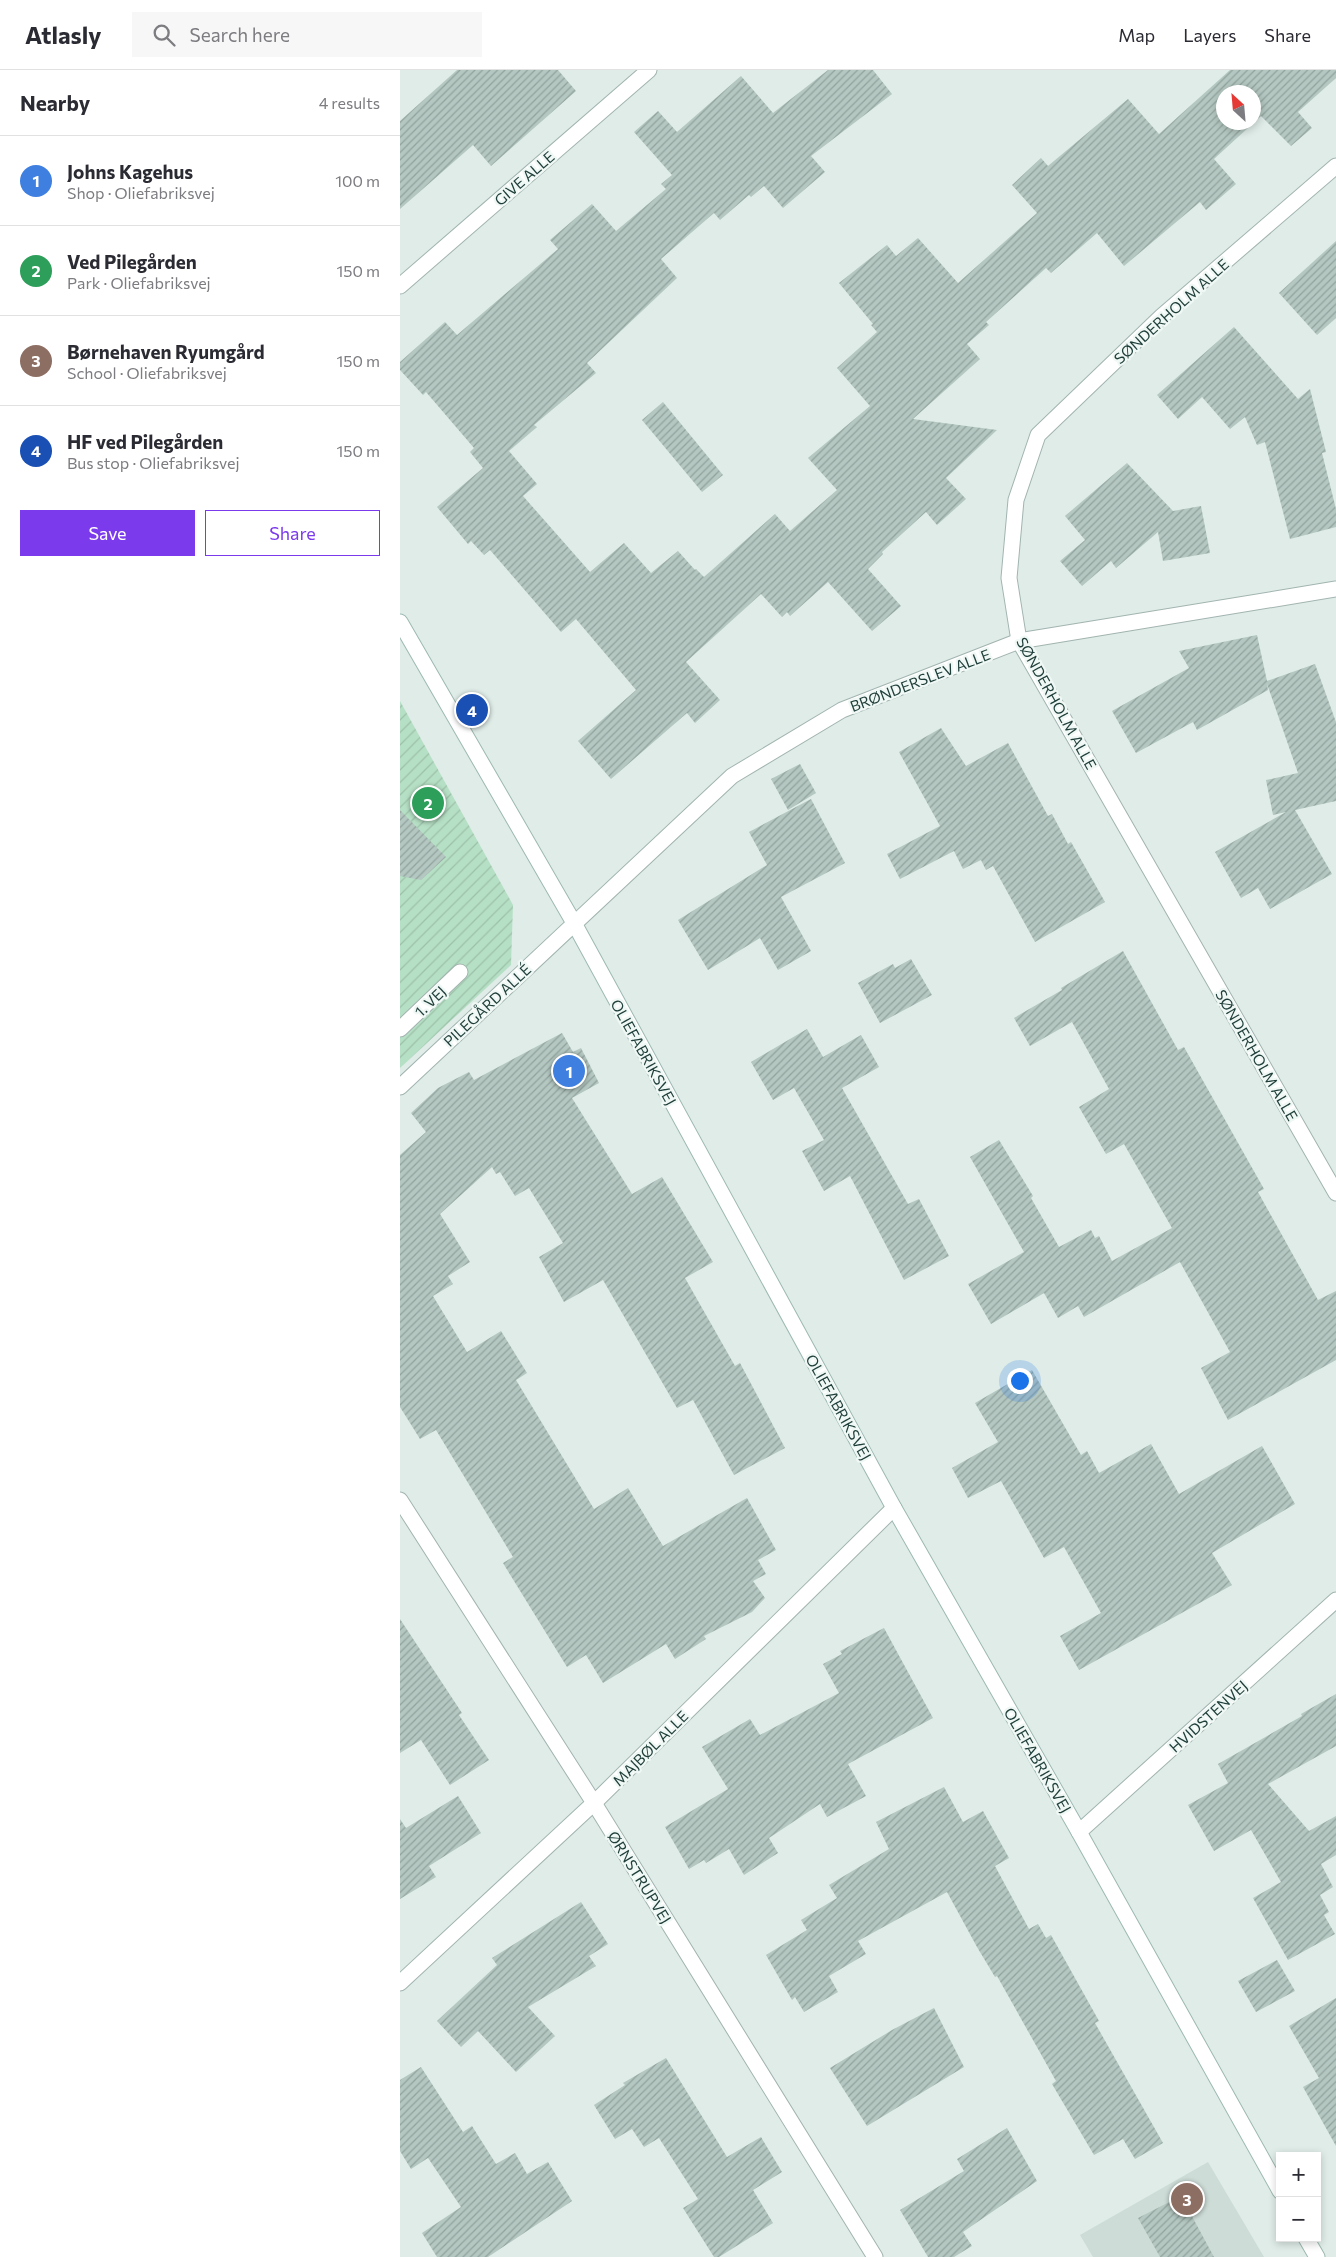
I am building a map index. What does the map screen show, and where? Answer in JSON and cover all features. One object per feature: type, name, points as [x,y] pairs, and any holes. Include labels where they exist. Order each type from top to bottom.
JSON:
[{"type":"street","name":"GIVE ALLE","points":[[400,286],[649,70]]},
{"type":"street","name":"SØNDERHOLM ALLE","points":[[1336,166],[1162,316],[1038,435],[1016,500],[1009,578],[1020,641],[1336,1193]]},
{"type":"street","name":"BRØNDERSLEV ALLE","points":[[574,923],[732,776],[842,710],[1020,641],[1336,589]]},
{"type":"street","name":"OLIEFABRIKSVEJ","points":[[400,622],[574,923],[894,1508],[1276,2183]]},
{"type":"street","name":"PILEGÅRD ALLÉ","points":[[400,1087],[574,923]]},
{"type":"street","name":"1. VEJ","points":[[400,1029],[460,972]]},
{"type":"street","name":"ØRNSTRUPVEJ","points":[[400,1500],[594,1803],[875,2257]]},
{"type":"street","name":"MAJBØL ALLE","points":[[400,1983],[594,1803],[894,1508]]},
{"type":"street","name":"HVIDSTENVEJ","points":[[1079,1832],[1336,1600]]},
{"type":"street","points":[[1308,2242],[1317,2257]]},
{"type":"shaded area","points":[[1208,2162],[1264,2257],[1093,2257],[1080,2235]]},
{"type":"green space","points":[[400,701],[513,905],[511,965],[400,1068]]},
{"type":"building","points":[[457,70],[558,70],[576,91],[491,166],[473,145],[400,209],[400,121]]},
{"type":"building","points":[[828,70],[873,70],[892,94],[811,156],[825,172],[783,208],[764,186],[751,197],[749,195],[720,220],[714,213],[661,259],[677,278],[587,363],[596,373],[534,425],[537,427],[509,451],[537,484],[523,496],[590,572],[624,543],[651,573],[678,551],[704,577],[775,514],[790,531],[837,490],[808,458],[870,406],[837,368],[877,332],[871,325],[873,324],[839,283],[887,245],[896,256],[918,238],[958,283],[1037,213],[1012,185],[1041,158],[1048,166],[1128,99],[1159,134],[1230,70],[1336,70],[1336,78],[1298,112],[1312,128],[1291,146],[1261,116],[1261,85],[1216,85],[1216,130],[1246,130],[1214,159],[1236,184],[1206,210],[1200,202],[1124,266],[1097,233],[1051,273],[1046,268],[986,322],[989,325],[967,344],[980,359],[913,419],[997,430],[946,478],[966,499],[937,525],[926,512],[882,552],[883,554],[868,569],[901,606],[872,631],[828,582],[790,616],[787,612],[782,617],[761,594],[686,662],[720,700],[695,723],[687,713],[611,779],[578,741],[636,690],[576,619],[561,632],[490,550],[484,555],[471,541],[468,544],[437,507],[483,468],[470,452],[474,448],[426,392],[423,395],[400,370],[400,362],[445,322],[457,335],[558,249],[550,240],[592,204],[616,231],[666,189],[661,184],[672,175],[634,132],[658,111],[677,132],[741,76],[773,113]]},
{"type":"building","points":[[1336,241],[1336,318],[1317,335],[1279,293]]},
{"type":"building","points":[[1234,327],[1298,399],[1310,389],[1326,452],[1322,453],[1336,509],[1336,527],[1290,539],[1265,442],[1257,445],[1245,417],[1230,429],[1202,397],[1178,419],[1157,395]]},
{"type":"building","points":[[663,402],[723,475],[702,492],[642,420]]},
{"type":"building","points":[[1127,463],[1173,511],[1201,506],[1210,553],[1163,561],[1158,532],[1116,568],[1111,561],[1082,586],[1060,561],[1085,540],[1065,516]]},
{"type":"building","points":[[1257,635],[1267,681],[1315,664],[1336,722],[1336,801],[1295,810],[1332,874],[1270,909],[1258,888],[1241,898],[1215,852],[1286,812],[1273,815],[1266,780],[1298,773],[1267,684],[1268,690],[1197,730],[1193,722],[1136,753],[1112,711],[1189,668],[1179,651]]},
{"type":"building","points":[[941,728],[966,766],[1008,743],[1048,816],[1052,814],[1068,844],[1071,842],[1105,902],[1035,942],[993,866],[986,870],[981,860],[963,869],[954,851],[900,879],[887,854],[940,826],[899,752]]},
{"type":"building","points":[[800,764],[816,793],[788,810],[771,779]]},
{"type":"building","points":[[811,799],[845,863],[781,897],[811,951],[778,970],[760,938],[708,970],[678,920],[767,865],[749,832]]},
{"type":"building","points":[[400,810],[446,857],[421,880],[400,876]]},
{"type":"building","points":[[1123,951],[1178,1050],[1184,1047],[1264,1189],[1258,1192],[1318,1300],[1336,1291],[1336,1360],[1228,1420],[1201,1368],[1230,1352],[1180,1262],[1084,1317],[1078,1306],[1058,1318],[1044,1293],[991,1324],[968,1284],[1024,1252],[970,1157],[999,1140],[1033,1196],[1031,1198],[1059,1247],[1091,1230],[1095,1238],[1099,1236],[1112,1261],[1172,1228],[1124,1144],[1106,1154],[1079,1107],[1109,1089],[1072,1022],[1030,1046],[1014,1018]]},
{"type":"building","points":[[911,959],[932,995],[880,1023],[858,983],[893,964],[895,968]]},
{"type":"building","points":[[807,1029],[823,1057],[861,1035],[879,1067],[842,1088],[908,1204],[919,1199],[949,1256],[904,1280],[850,1176],[824,1191],[802,1151],[824,1140],[794,1088],[773,1100],[751,1062]]},
{"type":"building","points":[[562,1033],[573,1052],[581,1048],[599,1083],[572,1098],[632,1194],[662,1177],[713,1262],[685,1278],[735,1366],[740,1363],[785,1448],[734,1475],[693,1400],[677,1408],[603,1280],[564,1302],[539,1257],[563,1243],[529,1188],[515,1196],[500,1172],[496,1174],[492,1167],[440,1214],[470,1262],[448,1276],[453,1284],[433,1296],[467,1352],[501,1331],[527,1373],[516,1380],[594,1509],[628,1488],[663,1546],[747,1498],[776,1550],[758,1560],[766,1574],[753,1581],[765,1598],[752,1612],[704,1636],[706,1639],[675,1659],[666,1644],[603,1683],[586,1655],[567,1667],[503,1563],[513,1557],[436,1430],[420,1439],[400,1407],[400,1155],[426,1132],[411,1113],[438,1088],[469,1072],[474,1080]]},
{"type":"building","points":[[1032,1370],[1081,1455],[1087,1451],[1099,1473],[1151,1444],[1179,1494],[1262,1446],[1295,1504],[1212,1553],[1232,1585],[1079,1670],[1060,1636],[1101,1613],[1064,1547],[1044,1558],[1001,1481],[968,1498],[952,1468],[998,1442],[975,1403]]},
{"type":"building","points":[[400,1619],[462,1713],[459,1715],[489,1760],[450,1785],[421,1740],[400,1753]]},
{"type":"building","points":[[884,1628],[933,1718],[848,1764],[866,1796],[827,1817],[820,1804],[769,1838],[778,1853],[744,1875],[729,1849],[706,1863],[704,1860],[689,1869],[665,1827],[728,1789],[702,1747],[750,1719],[760,1735],[839,1693],[823,1664],[842,1654],[840,1651]]},
{"type":"building","points":[[1336,1694],[1336,1746],[1268,1784],[1309,1831],[1336,1816],[1336,1855],[1321,1864],[1333,1887],[1320,1895],[1329,1912],[1324,1915],[1335,1934],[1288,1960],[1253,1898],[1281,1882],[1251,1830],[1214,1851],[1188,1805],[1228,1783],[1218,1764],[1302,1716],[1301,1714]]},
{"type":"building","points":[[944,1787],[963,1822],[983,1811],[1009,1858],[995,1866],[1029,1929],[1038,1924],[1046,1938],[1051,1935],[1099,2021],[1095,2023],[1163,2143],[1135,2159],[1123,2139],[1094,2155],[1052,2084],[1056,2081],[947,1892],[858,1941],[866,1954],[829,1976],[838,1992],[804,2012],[795,1997],[792,2000],[766,1955],[807,1930],[801,1920],[837,1898],[829,1885],[889,1849],[876,1822]]},
{"type":"building","points":[[458,1796],[481,1833],[429,1866],[436,1877],[400,1899],[400,1819],[406,1828]]},
{"type":"building","points":[[581,1902],[608,1944],[589,1956],[596,1966],[528,2007],[555,2036],[516,2072],[478,2031],[461,2047],[437,2021],[497,1965],[492,1958]]},
{"type":"building","points":[[1277,1960],[1295,1991],[1256,2012],[1238,1981]]},
{"type":"building","points":[[1336,1998],[1336,2146],[1303,2087],[1319,2078],[1289,2026]]},
{"type":"building","points":[[934,2008],[964,2067],[867,2126],[830,2068],[892,2030]]},
{"type":"building","points":[[666,2058],[727,2157],[761,2137],[782,2172],[753,2190],[773,2223],[719,2257],[714,2257],[683,2208],[698,2199],[659,2138],[644,2147],[632,2129],[615,2139],[594,2105],[625,2085],[623,2083]]},
{"type":"building","points":[[421,2067],[463,2132],[472,2126],[496,2164],[515,2153],[527,2174],[548,2162],[572,2201],[488,2257],[437,2257],[422,2233],[461,2207],[428,2158],[411,2169],[400,2151],[400,2080]]},
{"type":"building","points":[[1007,2128],[1037,2181],[963,2232],[972,2246],[954,2257],[928,2257],[900,2210],[964,2171],[957,2159]]},
{"type":"building","points":[[1181,2196],[1214,2257],[1160,2257],[1138,2218]]},
{"type":"place","name":"HF ved Pilegården","points":[[472,710]]},
{"type":"place","name":"Ved Pilegården","points":[[428,803]]},
{"type":"place","name":"Johns Kagehus","points":[[569,1071]]},
{"type":"place","name":"Børnehaven Ryumgård","points":[[1187,2199]]}]
